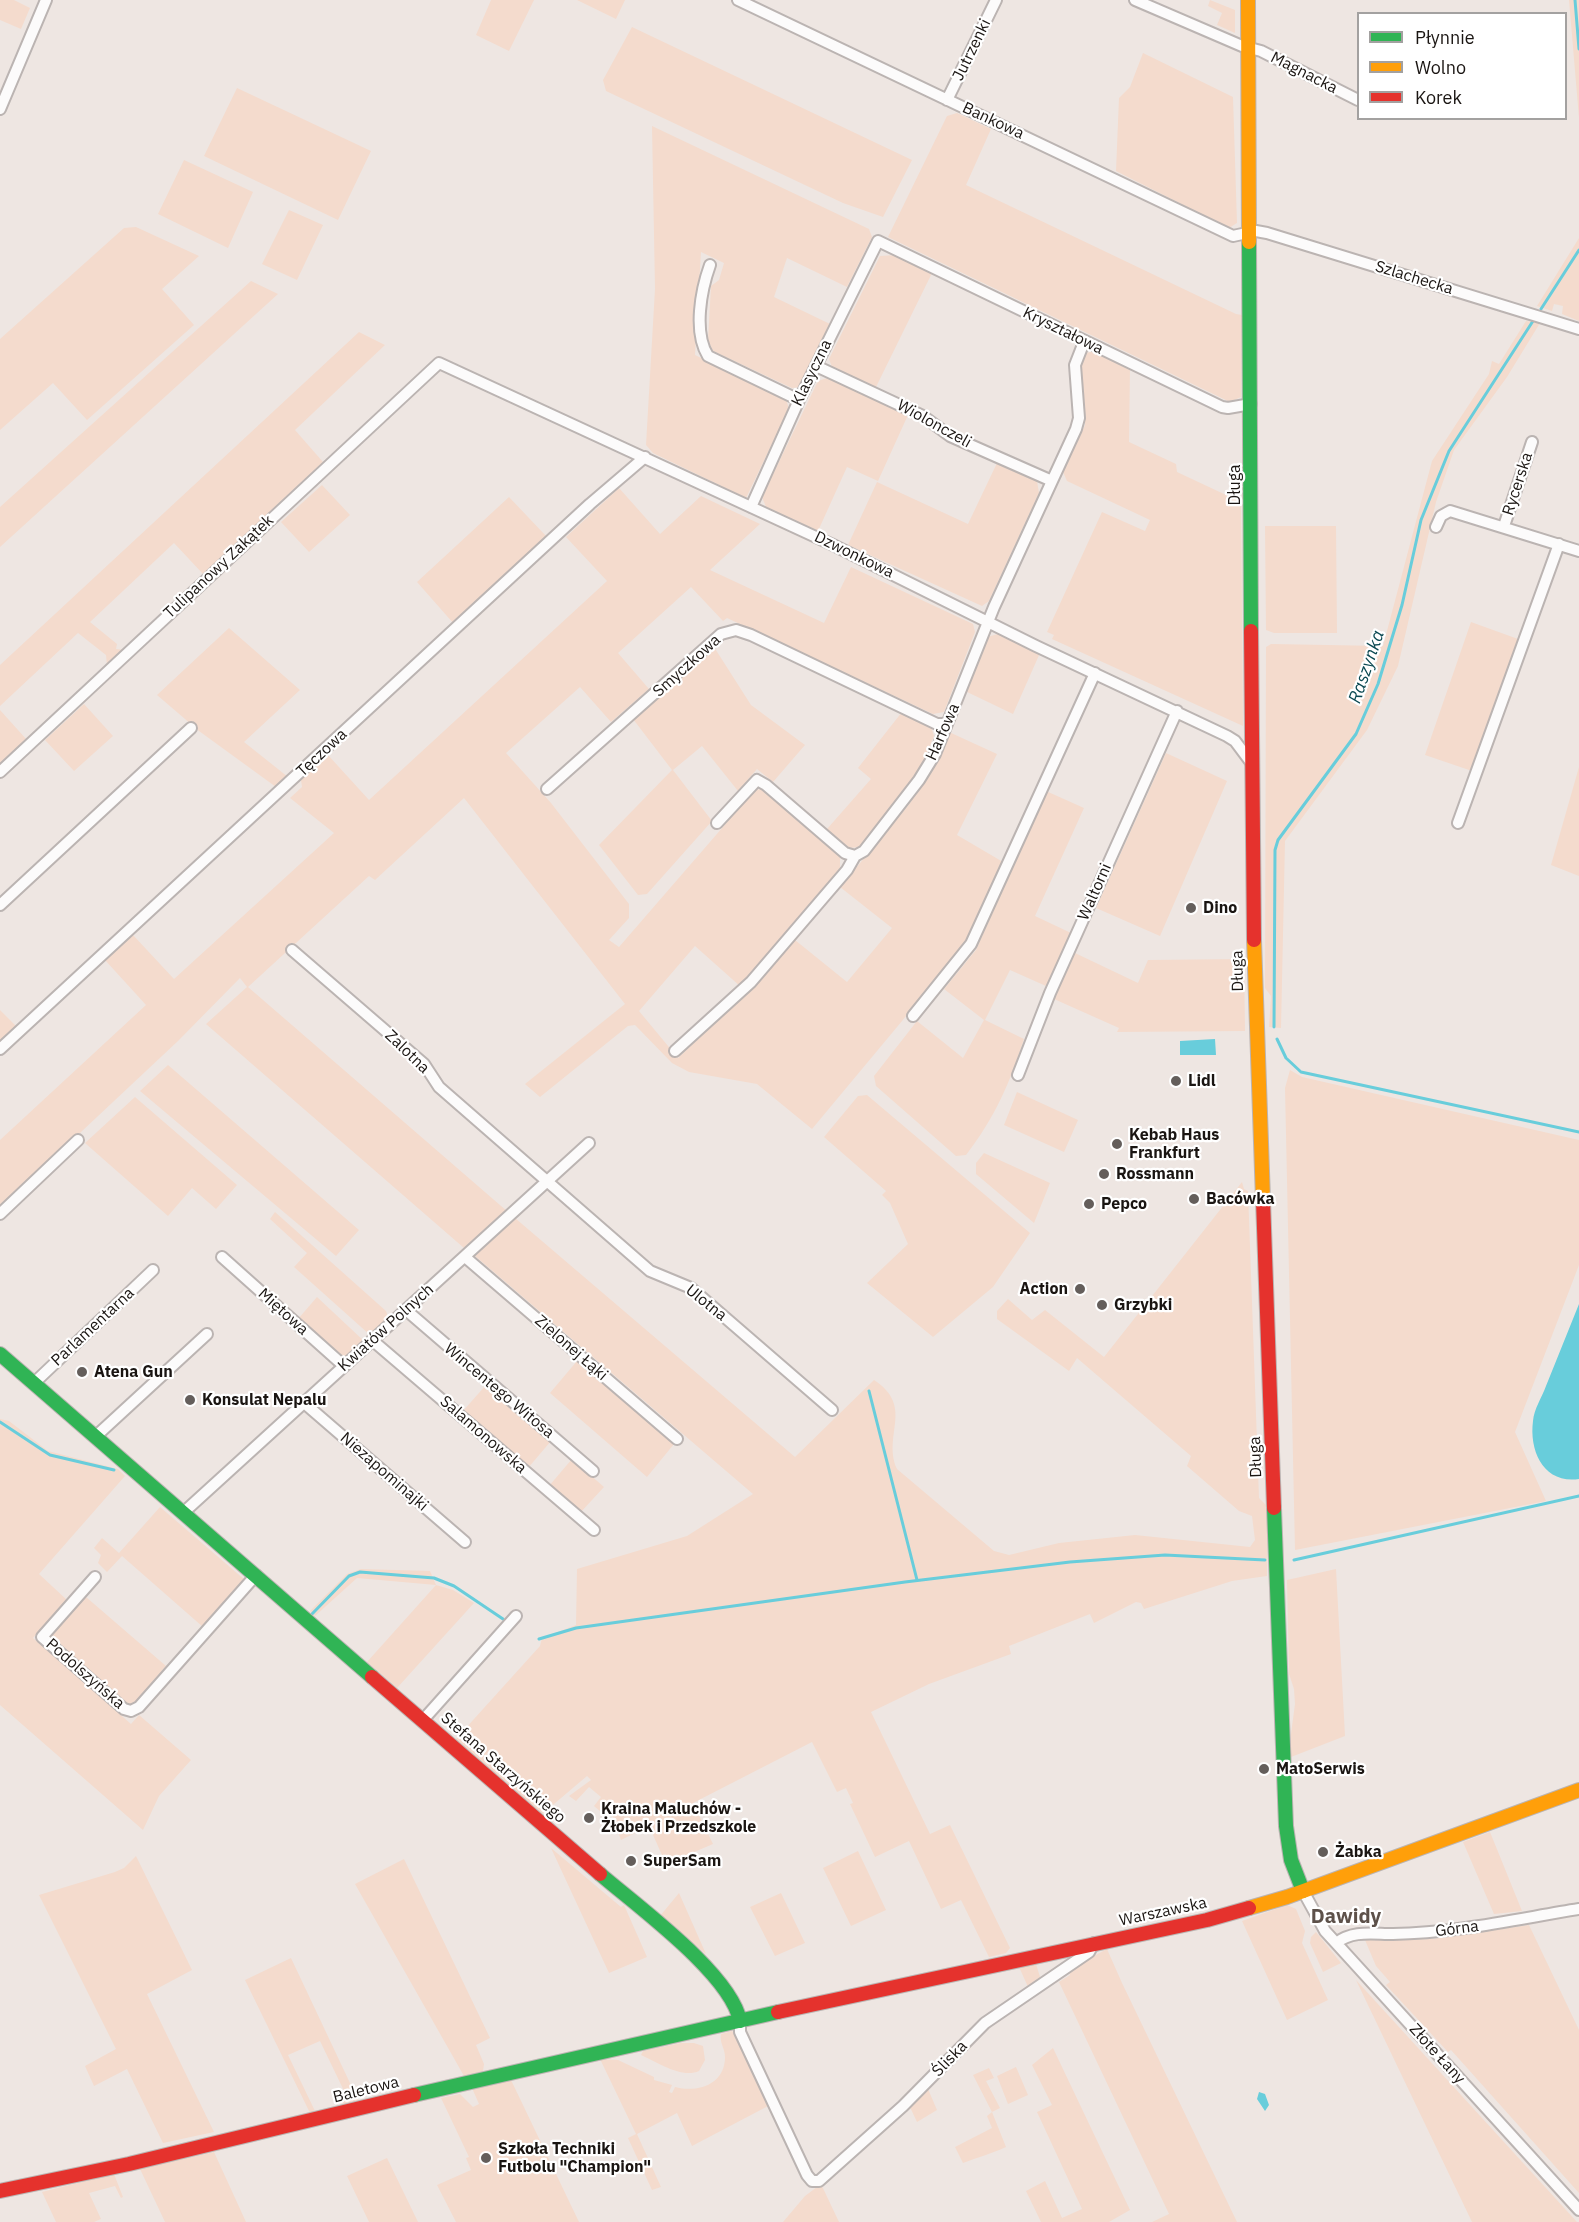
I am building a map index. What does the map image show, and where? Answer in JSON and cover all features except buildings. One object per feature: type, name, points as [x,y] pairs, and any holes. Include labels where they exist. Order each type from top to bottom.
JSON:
[{"type":"street","points":[[0,110],[46,0]]},
{"type":"street","name":"Bankowa","points":[[738,0],[1233,236],[1249,233]]},
{"type":"street","name":"Jutrzenki","points":[[947,100],[996,0]]},
{"type":"street","points":[[1135,0],[1248,47]]},
{"type":"street","name":"Długa","points":[[1248,0],[1256,1036],[1287,1840],[1293,1867],[1303,1891]]},
{"type":"street","name":"Magnacka","points":[[1248,47],[1357,99]]},
{"type":"street","name":"Szlachecka","points":[[1249,233],[1260,231],[1273,234],[1579,329]]},
{"type":"street","name":"Kryształowa","points":[[878,241],[1084,342],[1222,406],[1228,408],[1251,404]]},
{"type":"street","name":"Klasyczna","points":[[752,507],[799,400],[878,241]]},
{"type":"street","points":[[710,265],[706,277],[700,326],[702,347],[708,356],[799,400]]},
{"type":"street","name":"Harfowa","points":[[675,1051],[742,992],[848,870],[855,856],[864,851],[919,780],[935,754],[988,622],[1078,422],[1075,372],[1084,342]]},
{"type":"street","name":"Dzwonkowa","points":[[440,363],[752,507],[1177,711],[1235,741],[1254,767]]},
{"type":"street","name":"Tulipanowy Zakątek","points":[[0,772],[440,363]]},
{"type":"street","name":"Wiolonczeli","points":[[816,366],[923,416],[950,436],[1052,482]]},
{"type":"street","name":"Rycerska","points":[[1504,526],[1532,442]]},
{"type":"street","name":"Tęczowa","points":[[0,1049],[590,504],[645,457]]},
{"type":"street","name":"Rycerska","points":[[1436,527],[1445,512],[1450,511],[1579,551]]},
{"type":"street","points":[[1458,823],[1558,544]]},
{"type":"street","name":"Smyczkowa","points":[[547,789],[713,640],[730,630],[751,635],[937,724],[947,724]]},
{"type":"street","points":[[913,1016],[971,944],[1095,673]]},
{"type":"street","name":"Waltorni","points":[[1018,1075],[1050,993],[1177,711]]},
{"type":"street","points":[[0,905],[191,728]]},
{"type":"street","points":[[717,824],[757,780],[774,791],[845,853],[855,856]]},
{"type":"street","name":"Zalotna","points":[[292,950],[423,1064],[439,1087],[546,1182]]},
{"type":"street","points":[[0,1214],[78,1140]]},
{"type":"street","name":"Kwiatów Polnych","points":[[184,1512],[589,1143]]},
{"type":"street","name":"Ulotna","points":[[546,1182],[650,1271],[691,1288],[832,1410]]},
{"type":"street","name":"Miętowa","points":[[222,1257],[344,1366]]},
{"type":"street","name":"Zielonej Łąki","points":[[465,1257],[677,1439]]},
{"type":"street","name":"Parlamentarna","points":[[34,1383],[153,1270]]},
{"type":"street","name":"Wincentego Witosa","points":[[406,1310],[593,1471]]},
{"type":"street","points":[[95,1437],[207,1334]]},
{"type":"street","name":"Salamonowska","points":[[372,1340],[594,1530]]},
{"type":"street","name":"Stefana Starzyńskiego","points":[[0,1354],[701,1962],[740,2014],[740,2032],[807,2175],[812,2181]]},
{"type":"street","name":"Niezapominajki","points":[[303,1402],[465,1542]]},
{"type":"street","name":"Podolszyńska","points":[[95,1577],[42,1637],[124,1709],[131,1711],[139,1707],[256,1575]]},
{"type":"street","points":[[423,1720],[516,1616]]},
{"type":"street","name":"Warszawska","points":[[740,2021],[829,1999],[1207,1920],[1303,1891],[1579,1790]]},
{"type":"street","name":"Złote Łany","points":[[1303,1891],[1322,1925],[1336,1943],[1579,2210]]},
{"type":"street","name":"Górna","points":[[1336,1943],[1350,1934],[1441,1931],[1505,1923],[1579,1909]]},
{"type":"street","name":"Śliska","points":[[812,2181],[825,2177],[862,2145],[985,2024],[1089,1952],[1094,1943]]},
{"type":"street","name":"Baletowa","points":[[0,2191],[114,2168],[466,2082],[740,2021]]},
{"type":"shaded area","points":[[0,0],[14,0],[30,8],[21,29],[0,20]]},
{"type":"shaded area","points":[[491,0],[534,0],[509,51],[476,35]]},
{"type":"shaded area","points":[[577,0],[625,0],[616,19]]},
{"type":"shaded area","points":[[1210,0],[1235,10],[1235,33],[1217,25],[1222,13],[1208,6]]},
{"type":"shaded area","points":[[1569,0],[1579,0],[1579,118]]},
{"type":"shaded area","points":[[632,27],[912,160],[883,217],[843,203],[606,91],[603,80]]},
{"type":"shaded area","points":[[1143,53],[1233,97],[1237,223],[1229,228],[1116,171],[1119,98],[1130,87]]},
{"type":"shaded area","points":[[237,88],[371,151],[338,220],[204,156]]},
{"type":"shaded area","points":[[957,113],[991,129],[966,185],[1242,315],[1241,397],[1230,402],[888,237],[947,116]]},
{"type":"shaded area","points":[[652,126],[869,229],[872,237],[847,287],[787,258],[774,297],[830,324],[800,387],[792,388],[713,351],[708,340],[711,286],[719,280],[724,263],[701,252],[695,355],[786,399],[789,409],[746,498],[653,453],[646,445],[655,289]]},
{"type":"shaded area","points":[[184,160],[253,192],[228,248],[158,214]]},
{"type":"shaded area","points":[[289,210],[323,225],[297,280],[262,264]]},
{"type":"shaded area","points":[[136,227],[199,256],[162,289],[194,325],[87,420],[53,383],[0,430],[0,339],[124,228]]},
{"type":"shaded area","points":[[1579,238],[1579,321],[1562,314],[1563,306],[1554,304],[1552,311],[1537,306]]},
{"type":"shaded area","points":[[896,255],[932,273],[876,387],[832,367],[829,359],[880,256]]},
{"type":"shaded area","points":[[251,281],[278,294],[0,547],[0,507]]},
{"type":"shaded area","points":[[1526,321],[1540,323],[1507,377],[1454,450],[1436,502],[1398,666],[1367,730],[1285,841],[1281,1028],[1269,1027],[1271,996],[1265,988],[1266,647],[1271,644],[1383,646],[1432,461],[1489,374],[1492,361],[1499,364]]},
{"type":"shaded area","points":[[359,332],[385,345],[295,430],[323,462],[203,574],[174,543],[90,622],[117,644],[116,649],[125,650],[107,665],[106,655],[78,633],[0,706],[0,665]]},
{"type":"shaded area","points":[[1096,351],[1130,367],[1129,442],[1176,464],[1177,472],[1241,502],[1243,726],[1052,639],[1054,635],[1047,632],[1102,512],[1145,531],[1150,520],[1067,481],[1063,472],[1085,425],[1079,365],[1086,353]]},
{"type":"shaded area","points":[[827,378],[908,415],[878,481],[847,467],[818,531],[766,507],[762,497],[818,381]]},
{"type":"shaded area","points":[[997,463],[1037,481],[1039,493],[989,601],[982,606],[848,545],[877,482],[968,524]]},
{"type":"shaded area","points":[[322,485],[350,515],[309,552],[281,522]]},
{"type":"shaded area","points":[[619,488],[660,534],[701,496],[760,524],[710,570],[824,623],[851,567],[973,624],[975,632],[944,712],[933,714],[727,618],[723,621],[691,587],[618,653],[649,689],[611,722],[580,687],[506,753],[551,803],[629,904],[629,918],[609,940],[619,947],[755,790],[763,789],[840,857],[840,868],[741,987],[695,946],[639,1011],[678,1058],[750,990],[795,940],[847,982],[892,928],[840,887],[907,807],[933,770],[949,732],[997,754],[957,835],[1003,862],[962,949],[812,1129],[757,1084],[689,1072],[672,1063],[635,1025],[628,1026],[540,1097],[525,1084],[625,1004],[464,798],[375,880],[369,876],[248,987],[508,1212],[464,1248],[206,1024],[247,987],[240,978],[178,1041],[0,1208],[0,1140],[146,1005],[105,960],[133,935],[174,979],[334,833],[290,798],[302,787],[301,780],[328,755],[369,800],[607,581],[566,537]]},
{"type":"shaded area","points":[[509,497],[547,537],[454,624],[417,582]]},
{"type":"shaded area","points":[[1265,526],[1336,526],[1337,633],[1274,633],[1266,630]]},
{"type":"shaded area","points":[[1471,622],[1518,639],[1472,771],[1425,755]]},
{"type":"shaded area","points":[[229,628],[300,690],[244,742],[288,777],[276,787],[199,731],[157,695]]},
{"type":"shaded area","points":[[998,634],[1040,653],[1013,714],[965,691],[987,637]]},
{"type":"shaded area","points":[[714,647],[751,705],[805,745],[773,782],[757,769],[738,791],[702,746],[673,770],[712,821],[647,894],[638,895],[599,845],[672,770],[633,719]]},
{"type":"shaded area","points":[[84,704],[113,736],[74,771],[45,740]]},
{"type":"shaded area","points":[[0,710],[27,740],[0,765]]},
{"type":"shaded area","points":[[902,712],[930,724],[934,736],[917,776],[859,847],[849,848],[827,829],[871,779],[858,768]]},
{"type":"shaded area","points":[[1166,753],[1227,781],[1160,936],[1096,908]]},
{"type":"shaded area","points":[[1579,767],[1579,876],[1551,865]]},
{"type":"shaded area","points":[[1046,791],[1084,808],[1035,916],[1071,933],[1046,986],[1010,970],[985,1020],[1024,1039],[1007,1086],[993,1114],[966,1155],[956,1156],[876,1086],[874,1076],[917,1021],[963,1058],[984,1020],[944,989],[976,950]]},
{"type":"shaded area","points":[[1075,953],[1138,983],[1148,960],[1244,959],[1245,1031],[1117,1032],[1119,1028],[1054,999]]},
{"type":"shaded area","points":[[0,1010],[16,1026],[0,1041]]},
{"type":"shaded area","points":[[168,1065],[359,1230],[336,1256],[140,1091]]},
{"type":"shaded area","points":[[1290,1070],[1302,1077],[1579,1140],[1579,1265],[1515,1432],[1546,1501],[1295,1550],[1285,1088]]},
{"type":"shaded area","points":[[1017,1092],[1078,1120],[1064,1152],[1004,1125]]},
{"type":"shaded area","points":[[867,1095],[1030,1233],[993,1287],[933,1337],[867,1283],[908,1244],[890,1203],[882,1195],[886,1191],[824,1137],[858,1096]]},
{"type":"shaded area","points":[[135,1097],[237,1185],[216,1209],[192,1188],[168,1216],[85,1143]]},
{"type":"shaded area","points":[[984,1153],[1050,1183],[1034,1223],[976,1174],[976,1163]]},
{"type":"shaded area","points":[[1242,1182],[1244,1189],[1248,1191],[1259,1498],[1268,1507],[1267,1576],[1232,1581],[1144,1609],[1141,1603],[1136,1602],[1094,1623],[1090,1614],[1009,1646],[1011,1654],[929,1684],[871,1712],[930,1834],[950,1825],[1010,1948],[1006,1953],[989,1957],[961,1900],[941,1909],[909,1841],[875,1857],[850,1804],[853,1803],[846,1788],[837,1792],[812,1742],[693,1803],[713,1844],[666,1864],[649,1826],[621,1840],[608,1804],[601,1812],[594,1806],[601,1797],[589,1787],[576,1801],[569,1796],[591,1780],[587,1776],[541,1815],[455,1740],[540,1646],[542,1638],[576,1625],[577,1569],[687,1536],[753,1494],[475,1256],[515,1218],[795,1457],[874,1380],[886,1390],[893,1401],[895,1422],[893,1457],[897,1469],[994,1551],[1009,1555],[1059,1543],[1135,1535],[1250,1547],[1255,1540],[1252,1516],[1239,1511],[1187,1466],[1191,1456],[1077,1358],[1069,1371],[997,1319],[997,1311],[1008,1299],[1032,1320],[1045,1310],[1104,1357]]},
{"type":"shaded area","points":[[275,1212],[386,1311],[389,1320],[370,1335],[294,1267],[307,1253],[270,1219]]},
{"type":"shaded area","points":[[317,1297],[365,1342],[343,1362],[298,1319]]},
{"type":"shaded area","points":[[577,1361],[674,1444],[647,1477],[550,1393]]},
{"type":"shaded area","points":[[486,1385],[551,1441],[528,1468],[463,1411]]},
{"type":"shaded area","points":[[0,1419],[9,1421],[48,1451],[118,1469],[125,1476],[39,1574],[67,1600],[33,1638],[131,1724],[139,1715],[191,1760],[159,1796],[143,1830],[0,1705]]},
{"type":"shaded area","points":[[572,1459],[604,1487],[580,1513],[549,1486]]},
{"type":"shaded area","points":[[160,1507],[245,1580],[203,1627],[122,1556],[107,1572],[98,1563],[101,1555],[94,1548],[102,1538],[119,1553]]},
{"type":"shaded area","points":[[361,1569],[430,1571],[436,1585],[357,1578],[315,1616],[310,1611],[347,1574]]},
{"type":"shaded area","points":[[1336,1569],[1345,1736],[1291,1757],[1295,1704],[1294,1689],[1289,1674],[1287,1580]]},
{"type":"shaded area","points":[[436,1585],[453,1590],[474,1603],[397,1688],[367,1662]]},
{"type":"shaded area","points":[[86,1597],[166,1666],[133,1705],[129,1705],[52,1639],[52,1634]]},
{"type":"shaded area","points":[[1490,1832],[1522,1911],[1494,1914],[1463,1842]]},
{"type":"shaded area","points":[[551,1848],[621,1907],[624,1905],[647,1957],[609,1973]]},
{"type":"shaded area","points":[[858,1851],[886,1910],[851,1926],[823,1868]]},
{"type":"shaded area","points":[[136,1856],[192,1970],[147,1994],[214,2132],[163,2143],[127,2069],[94,2086],[85,2066],[116,2049],[39,1895],[115,1872],[124,1868]]},
{"type":"shaded area","points":[[404,1859],[490,2038],[476,2045],[484,2064],[483,2071],[464,2076],[355,1884]]},
{"type":"shaded area","points":[[679,1893],[706,1954],[660,1916]]},
{"type":"shaded area","points":[[781,1893],[805,1943],[775,1956],[750,1907]]},
{"type":"shaded area","points":[[1287,1905],[1296,1909],[1305,1931],[1302,1943],[1328,2000],[1287,2020],[1242,1921]]},
{"type":"shaded area","points":[[1529,1925],[1579,2030],[1579,2193],[1451,2050],[1448,2052],[1386,1985],[1390,1982],[1376,1966],[1365,1940],[1432,1939]]},
{"type":"shaded area","points":[[1316,1932],[1341,1963],[1323,1972],[1310,1943],[1311,1937]]},
{"type":"shaded area","points":[[1107,1949],[1237,2222],[1152,2222],[1169,2214],[1059,1982],[1070,1975],[1068,1970]]},
{"type":"shaded area","points":[[291,1958],[358,2100],[342,2104],[346,2095],[320,2041],[288,2055],[315,2111],[310,2113],[245,1980]]},
{"type":"shaded area","points":[[1036,1964],[1041,1980],[1029,1989],[1019,1967]]},
{"type":"shaded area","points":[[1356,1980],[1577,2222],[1472,2222]]},
{"type":"shaded area","points":[[732,2031],[737,2036],[770,2105],[692,2146],[677,2113],[637,2134],[661,2187],[652,2190],[628,2138],[636,2134],[600,2059],[618,2060],[654,2077],[654,2080],[672,2085],[669,2092],[672,2093],[675,2087],[700,2088],[715,2080],[724,2067],[725,2057],[721,2034]]},
{"type":"shaded area","points":[[681,2043],[703,2046],[705,2060],[699,2071],[685,2073],[677,2071],[641,2055],[643,2051]]},
{"type":"shaded area","points":[[1053,2048],[1130,2210],[1109,2222],[1041,2222],[1026,2191],[1045,2181],[1062,2218],[1082,2209],[1037,2112],[1052,2105],[1032,2065]]},
{"type":"shaded area","points":[[1016,2067],[1028,2095],[1008,2104],[997,2076]]},
{"type":"shaded area","points":[[989,2068],[994,2078],[986,2081],[1000,2108],[992,2112],[973,2075]]},
{"type":"shaded area","points":[[511,2080],[579,2222],[456,2222],[437,2185],[471,2170],[466,2158],[469,2157],[441,2098],[460,2094],[473,2107],[479,2104],[472,2088]]},
{"type":"shaded area","points":[[928,2089],[937,2110],[917,2122],[909,2105]]},
{"type":"shaded area","points":[[992,2112],[1006,2147],[963,2163],[955,2147],[992,2128],[987,2116]]},
{"type":"shaded area","points":[[214,2152],[246,2222],[165,2222],[140,2169]]},
{"type":"shaded area","points":[[387,2158],[418,2222],[369,2222],[347,2176]]},
{"type":"shaded area","points":[[114,2174],[123,2197],[121,2198],[115,2186],[89,2193],[101,2219],[94,2222],[56,2222],[42,2192]]},
{"type":"shaded area","points":[[821,2184],[839,2222],[783,2222],[805,2196]]},
{"type":"water","points":[[1215,1039],[1216,1055],[1180,1055],[1180,1041]]},
{"type":"water","points":[[1579,1304],[1579,1479],[1567,1479],[1556,1476],[1541,1464],[1532,1433],[1536,1408]]},
{"type":"water","points":[[1259,2092],[1265,2094],[1269,2105],[1265,2111],[1257,2099]]},
{"type":"waterway","name":"Raszynka","points":[[1575,0],[1579,49]]},
{"type":"waterway","name":"Raszynka","points":[[1541,309],[1579,250]]},
{"type":"waterway","name":"Raszynka","points":[[1274,1027],[1275,850],[1278,840],[1356,734],[1378,684],[1402,605],[1421,520],[1449,451],[1533,321]]},
{"type":"waterway","name":"Raszynka","points":[[1277,1039],[1286,1058],[1301,1072],[1579,1132]]},
{"type":"waterway","points":[[869,1391],[917,1580]]},
{"type":"waterway","points":[[0,1422],[50,1455],[114,1470]]},
{"type":"waterway","points":[[1294,1560],[1579,1496]]},
{"type":"waterway","points":[[539,1639],[576,1628],[905,1582],[1070,1562],[1165,1555],[1265,1560]]},
{"type":"waterway","points":[[312,1614],[349,1576],[360,1572],[434,1578],[454,1586],[503,1619]]},
{"type":"traffic: fast","points":[[1249,242],[1251,631]]},
{"type":"traffic: fast","points":[[0,1354],[372,1677]]},
{"type":"traffic: fast","points":[[1274,1508],[1286,1826],[1291,1860],[1303,1891]]},
{"type":"traffic: fast","points":[[600,1874],[702,1962],[733,2003],[740,2021]]},
{"type":"traffic: fast","points":[[414,2095],[778,2012]]},
{"type":"traffic: slow","points":[[1248,0],[1249,242]]},
{"type":"traffic: slow","points":[[1254,940],[1263,1200]]},
{"type":"traffic: slow","points":[[1249,1908],[1287,1897],[1579,1790]]},
{"type":"traffic: jam","points":[[1251,631],[1254,940]]},
{"type":"traffic: jam","points":[[1263,1200],[1274,1508]]},
{"type":"traffic: jam","points":[[372,1677],[600,1874]]},
{"type":"traffic: jam","points":[[778,2012],[1207,1920],[1249,1908]]},
{"type":"traffic: jam","points":[[0,2191],[129,2164],[414,2095]]},
{"type":"place","name":"Dino","points":[[1191,908]]},
{"type":"place","name":"Lidl","points":[[1176,1081]]},
{"type":"place","name":"Kebab Haus Frankfurt","points":[[1117,1144]]},
{"type":"place","name":"Rossmann","points":[[1104,1174]]},
{"type":"place","name":"Bacówka","points":[[1194,1199]]},
{"type":"place","name":"Pepco","points":[[1089,1204]]},
{"type":"place","name":"Action","points":[[1080,1289]]},
{"type":"place","name":"Grzybki","points":[[1102,1305]]},
{"type":"place","name":"Atena Gun","points":[[82,1372]]},
{"type":"place","name":"Konsulat Nepalu","points":[[190,1400]]},
{"type":"place","name":"MatoSerwis","points":[[1264,1769]]},
{"type":"place","name":"Kraina Maluchów - Żłobek i Przedszkole","points":[[589,1818]]},
{"type":"place","name":"Żabka","points":[[1323,1852]]},
{"type":"place","name":"SuperSam","points":[[631,1861]]},
{"type":"place","name":"Szkoła Techniki Futbolu \"Champion\"","points":[[486,2158]]},
{"type":"district","name":"Dawidy","points":[[1346,1917]]}]
